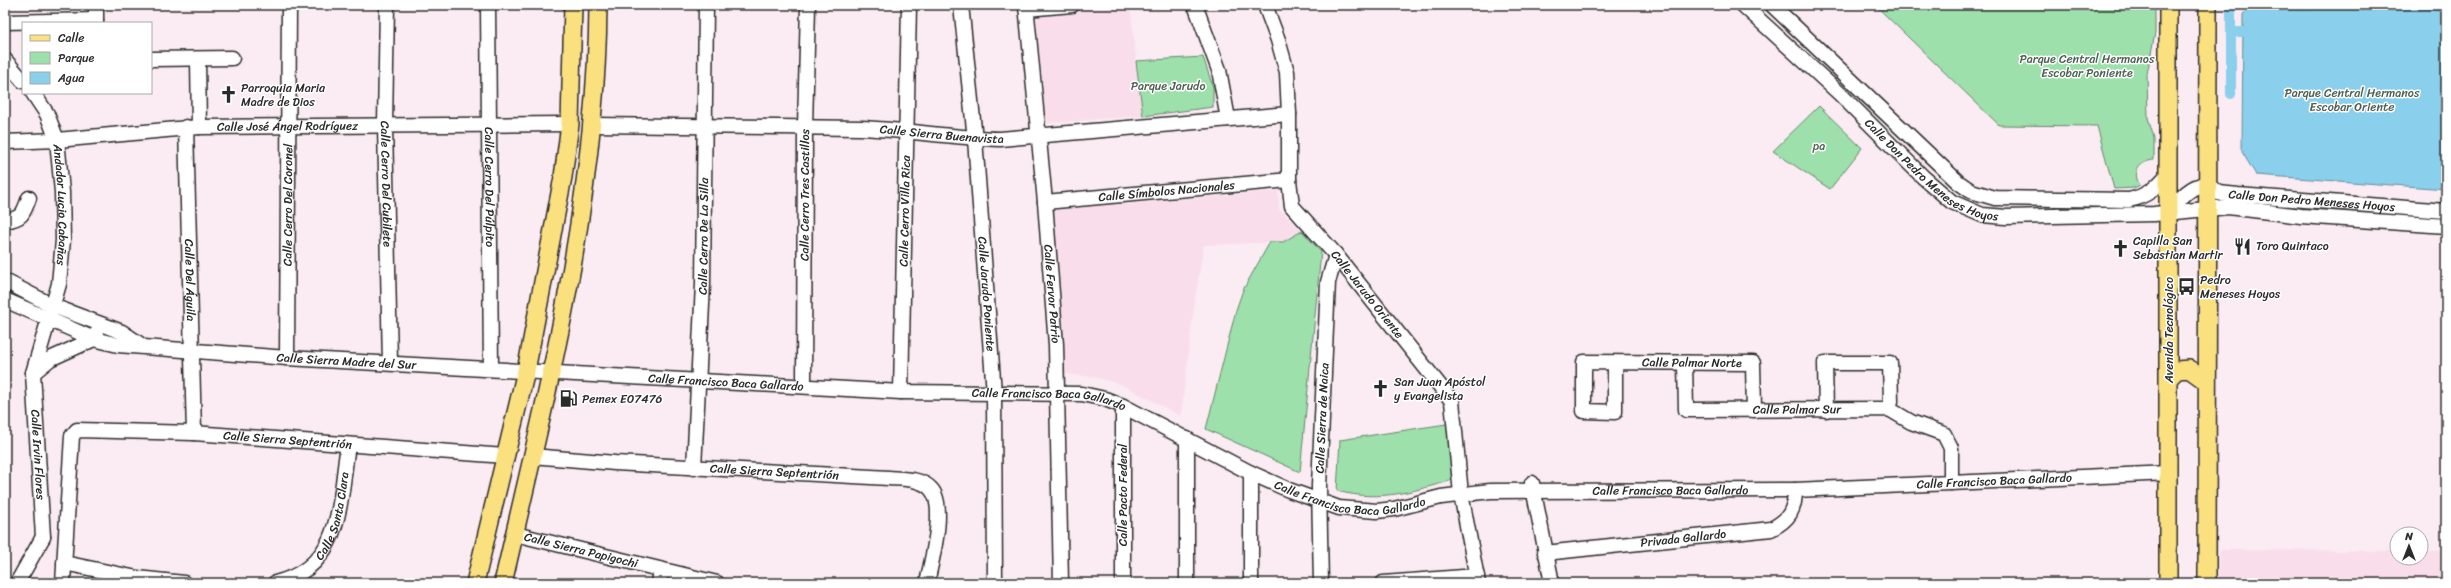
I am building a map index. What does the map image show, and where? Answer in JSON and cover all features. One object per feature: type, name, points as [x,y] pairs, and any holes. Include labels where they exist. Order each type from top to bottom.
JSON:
[{"type":"main road","points":[[475,583],[526,371],[553,238],[570,124],[573,5]]},
{"type":"main road","points":[[503,583],[551,372],[584,199],[593,125],[598,5]]},
{"type":"main road","name":"Avenida Tecnológico","points":[[2168,5],[2168,583]]},
{"type":"main road","points":[[2207,583],[2208,5]]},
{"type":"main road","points":[[2169,378],[2177,370],[2189,368],[2207,382]]},
{"type":"street","points":[[5,22],[96,22],[96,5]]},
{"type":"street","name":"Calle Cerro Del Coronel","points":[[287,358],[289,5]]},
{"type":"street","name":"Calle Cerro Del Cubilete","points":[[387,5],[385,125],[390,363]]},
{"type":"street","name":"Calle Cerro Del Púlpito","points":[[488,5],[491,368]]},
{"type":"street","name":"Calle Cerro De La Silla","points":[[694,468],[699,380],[706,5]]},
{"type":"street","name":"Calle Cerro Tres Castillos","points":[[804,386],[805,127],[808,5]]},
{"type":"street","name":"Calle Cerro Villa Rica","points":[[901,392],[905,130],[909,5]]},
{"type":"street","name":"Calle Jarudo Poniente","points":[[961,5],[975,139],[994,393],[992,583]]},
{"type":"street","points":[[1026,7],[1072,5]]},
{"type":"street","points":[[1195,5],[1219,70],[1228,119]]},
{"type":"street","name":"Calle Jarudo Oriente","points":[[1265,5],[1284,57],[1290,114],[1289,180],[1292,206],[1336,255],[1452,401],[1461,494],[1478,579]]},
{"type":"street","name":"Calle Don Pedro Meneses Hoyos","points":[[1772,5],[1958,182],[1971,191],[1985,196],[2007,199],[2130,200],[2143,197],[2158,186],[2169,172]]},
{"type":"street","name":"Calle Fervor Patrio","points":[[1026,7],[1045,202],[1058,392],[1061,583]]},
{"type":"street","name":"Calle Don Pedro Meneses Hoyos","points":[[1752,8],[1923,177],[1952,202],[1968,210],[1982,214],[2006,217],[2169,212],[2228,207],[2301,216],[2446,226]]},
{"type":"street","points":[[152,59],[232,58]]},
{"type":"street","name":"Calle Del Águila","points":[[194,433],[192,351],[193,127],[198,59]]},
{"type":"street","points":[[5,60],[22,80]]},
{"type":"street","name":"Andador Lucio Cabañas","points":[[34,94],[47,114],[56,140],[62,192],[63,262],[53,306],[47,320]]},
{"type":"street","name":"Calle Sierra Buenavista","points":[[593,125],[805,127],[905,130],[975,139],[1039,136],[1290,114]]},
{"type":"street","name":"Calle José Ángel Rodríguez","points":[[5,142],[56,140],[193,127],[570,124]]},
{"type":"street","name":"Calle Símbolos Nacionales","points":[[1045,202],[1289,180]]},
{"type":"street","points":[[2169,212],[2193,188],[2199,184],[2207,184]]},
{"type":"street","name":"Calle Don Pedro Meneses Hoyos","points":[[2207,184],[2218,192],[2238,195],[2446,211]]},
{"type":"street","points":[[11,220],[24,212],[29,198]]},
{"type":"street","points":[[2386,222],[2387,207]]},
{"type":"street","name":"Calle Sierra de Naica","points":[[1321,583],[1319,502],[1328,282],[1336,255]]},
{"type":"street","name":"Calle Sierra Madre del Sur","points":[[5,281],[53,306],[122,332],[141,345]]},
{"type":"street","name":"Calle Sierra Madre del Sur","points":[[5,300],[47,320],[94,339],[118,345],[141,345],[192,351],[287,358],[551,372]]},
{"type":"street","name":"Calle Irvin Flores","points":[[43,537],[33,373],[47,320]]},
{"type":"street","points":[[33,373],[50,359],[94,339],[100,324]]},
{"type":"street","name":"Calle Palmar Norte","points":[[1615,363],[1615,412],[1584,412],[1584,362],[1685,364],[1753,363],[1754,410]]},
{"type":"street","points":[[1826,410],[1825,363],[1890,363],[1891,402],[1889,408],[1910,422],[1940,432],[1947,438],[1950,448],[1947,483]]},
{"type":"street","name":"Calle Palmar Sur","points":[[1685,364],[1686,410],[1826,410],[1889,408]]},
{"type":"street","name":"Calle Francisco Baca Gallardo","points":[[551,372],[901,392],[1058,392],[1105,398],[1252,473],[1319,502],[1339,508],[1377,511],[1394,509],[1461,494],[1533,486],[1795,490],[2169,473]]},
{"type":"street","name":"Calle Pacto Federal","points":[[1123,406],[1123,583]]},
{"type":"street","name":"Calle Sierra Septentrión","points":[[66,538],[72,436],[81,429],[194,433],[506,456]]},
{"type":"street","points":[[1187,439],[1187,583]]},
{"type":"street","name":"Calle Santa Clara","points":[[275,583],[287,580],[310,567],[329,546],[334,529],[348,445]]},
{"type":"street","name":"Calle Sierra Septentrión","points":[[532,456],[615,463],[909,480],[921,482],[931,489],[936,500],[937,531],[927,583]]},
{"type":"street","points":[[1251,583],[1252,473]]},
{"type":"street","points":[[1533,486],[1552,583]]},
{"type":"street","name":"Privada Gallardo","points":[[1546,553],[1771,529],[1785,520],[1795,506],[1795,490]]},
{"type":"street","name":"Calle Sierra Papigochi","points":[[515,534],[660,576],[717,583]]},
{"type":"street","points":[[17,583],[43,537],[66,538],[63,583]]},
{"type":"street","points":[[64,563],[137,581],[184,583]]},
{"type":"street","points":[[1382,583],[1478,579]]},
{"type":"shaded area","points":[[1130,6],[1143,116],[1046,123],[1036,15]]},
{"type":"shaded area","points":[[1278,191],[1279,209],[1302,231],[1283,242],[1204,245],[1195,297],[1181,416],[1123,385],[1094,377],[1065,374],[1053,210]]},
{"type":"shaded area","points":[[2219,550],[2389,551],[2389,566],[2429,566],[2429,551],[2446,551],[2446,583],[2218,583]]},
{"type":"green space","name":"Parque Central Hermanos Escobar Poniente","points":[[1875,5],[2155,5],[2155,33],[2147,74],[2148,118],[2154,138],[2154,160],[2145,162],[2138,168],[2136,176],[2140,185],[2134,188],[2114,189],[2097,126],[1999,125]]},
{"type":"green space","name":"Parque Jarudo","points":[[1203,57],[1213,87],[1213,107],[1143,116],[1136,61]]},
{"type":"green space","name":"pa","points":[[1819,106],[1862,148],[1830,189],[1773,151]]},
{"type":"green space","points":[[1302,231],[1321,252],[1300,472],[1206,429],[1236,310],[1243,290],[1270,242],[1283,242]]},
{"type":"green space","points":[[1453,423],[1460,478],[1399,494],[1369,496],[1337,491],[1340,440]]},
{"type":"water","name":"Parque Central Hermanos Escobar Oriente","points":[[2331,5],[2419,5],[2446,13],[2446,189],[2256,175],[2242,152],[2243,14],[2251,8],[2306,9]]},
{"type":"waterway","points":[[2231,5],[2231,94]]},
{"type":"waterway","points":[[2231,32],[2242,32]]},
{"type":"place","name":"Parroquia Maria Madre de Dios","points":[[228,95]]},
{"type":"place","name":"Toro Quintaco","points":[[2243,246]]},
{"type":"place","name":"Capilla San Sebastian Martir","points":[[2120,248]]},
{"type":"place","name":"Pedro Meneses Hoyos","points":[[2187,287]]},
{"type":"place","name":"San Juan Apóstol y Evangelista","points":[[1381,389]]},
{"type":"place","name":"Pemex E07476","points":[[569,399]]}]
